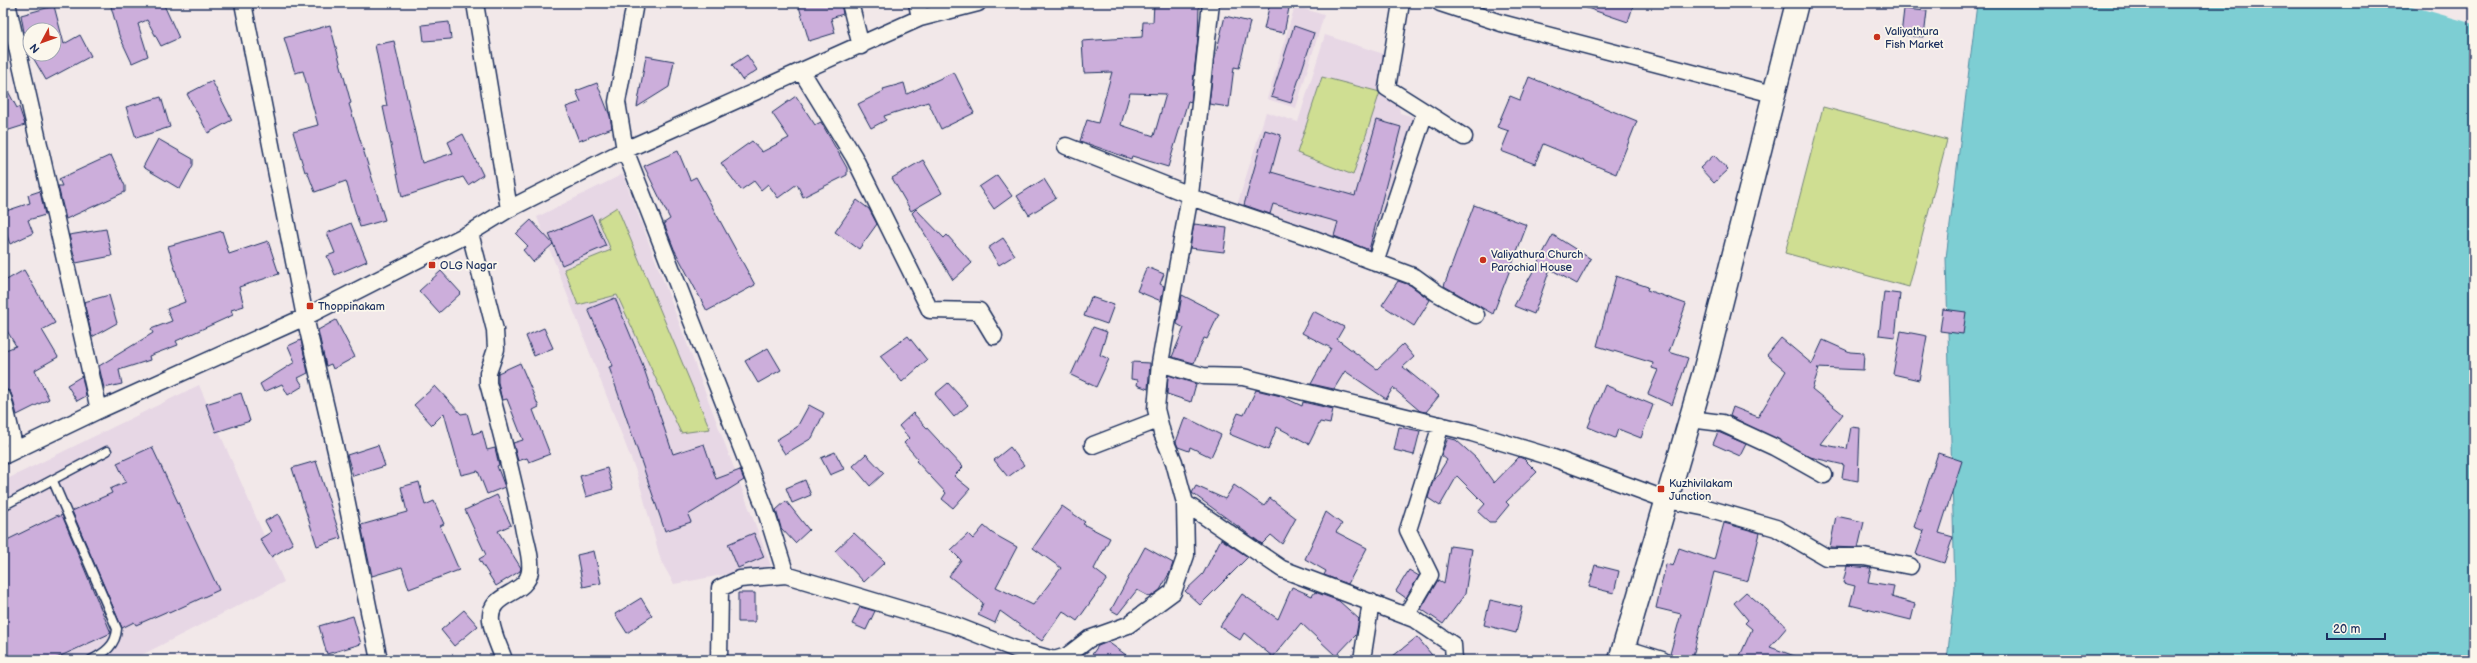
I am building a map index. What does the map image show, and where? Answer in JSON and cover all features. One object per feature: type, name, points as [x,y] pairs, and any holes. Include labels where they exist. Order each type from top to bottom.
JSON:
[{"type":"main road","points":[[1622,654],[1704,372],[1797,3]]},
{"type":"street","points":[[7,3],[99,410]]},
{"type":"street","points":[[243,3],[305,317],[339,464],[379,660]]},
{"type":"street","points":[[475,3],[509,209]]},
{"type":"street","points":[[635,3],[617,102],[625,150],[765,508],[786,575]]},
{"type":"street","points":[[850,3],[861,46]]},
{"type":"street","points":[[3,398],[9,453],[99,410],[305,317],[470,233],[509,209],[625,150],[861,46],[919,11],[978,3]]},
{"type":"street","points":[[719,660],[720,588],[740,579],[786,575],[954,625],[1015,649],[1054,660],[1067,656],[1090,638],[1128,625],[1173,592],[1186,556],[1185,503],[1174,462],[1158,420],[1156,409],[1160,364],[1190,196],[1211,3]]},
{"type":"street","points":[[1401,3],[1387,88],[1464,137]]},
{"type":"street","points":[[1440,3],[1501,23],[1773,94]]},
{"type":"street","points":[[802,72],[854,157],[930,310],[979,311],[994,336]]},
{"type":"street","points":[[1375,263],[1425,112]]},
{"type":"street","points":[[1066,146],[1190,196],[1309,237],[1415,278],[1437,293],[1476,315]]},
{"type":"street","points":[[470,233],[496,335],[496,349],[488,373],[488,383],[513,478],[530,562],[527,580],[521,587],[496,602],[491,609],[491,620],[504,660]]},
{"type":"street","points":[[1160,364],[1203,376],[1243,377],[1441,424],[1548,456],[1667,500],[1707,508],[1776,528],[1826,557],[1864,557],[1910,566]]},
{"type":"street","points":[[1690,419],[1722,423],[1774,447],[1824,476]]},
{"type":"street","points":[[1093,444],[1158,420]]},
{"type":"street","points":[[1406,616],[1430,575],[1408,530],[1441,424]]},
{"type":"street","points":[[1185,503],[1282,569],[1406,616],[1434,631],[1453,645],[1454,660]]},
{"type":"street","points":[[1362,660],[1371,602]]},
{"type":"street","points":[[1622,654],[1662,660]]},
{"type":"lane","points":[[3,506],[108,451]]},
{"type":"lane","points":[[53,480],[117,629],[116,638],[110,649],[91,660]]},
{"type":"shaded area","points":[[1295,6],[1324,15],[1296,108],[1267,99]]},
{"type":"shaded area","points":[[1325,35],[1393,57],[1400,113],[1414,117],[1371,255],[1235,212],[1266,112],[1298,122]]},
{"type":"shaded area","points":[[623,174],[771,566],[674,584],[661,561],[637,474],[537,217]]},
{"type":"shaded area","points":[[199,385],[284,582],[132,660],[3,660],[3,481]]},
{"type":"green space","points":[[1322,77],[1380,92],[1353,175],[1297,153]]},
{"type":"green space","points":[[1823,107],[1947,140],[1909,287],[1785,253]]},
{"type":"green space","points":[[617,207],[710,429],[681,433],[617,295],[578,305],[564,269],[611,250],[598,219]]},
{"type":"water","points":[[2474,3],[2474,660],[1947,660],[1955,588],[1946,258],[1977,4]]},
{"type":"pier","points":[[2401,3],[2474,3],[2474,24]]},
{"type":"building","points":[[110,3],[163,3],[179,38],[161,46],[147,20],[138,24],[148,56],[132,63],[119,35]]},
{"type":"building","points":[[798,3],[841,3],[843,14],[831,18],[835,33],[809,41]]},
{"type":"building","points":[[1154,3],[1199,5],[1198,37],[1191,102],[1188,101],[1168,167],[1132,156],[1131,159],[1080,141],[1087,120],[1098,123],[1112,72],[1084,73],[1082,41],[1142,37],[1143,22],[1153,22]],"holes":[[[1130,93],[1166,94],[1154,136],[1121,125]]]},
{"type":"building","points":[[1270,3],[1290,3],[1284,33],[1264,29]]},
{"type":"building","points":[[1581,3],[1634,3],[1628,22],[1581,6]]},
{"type":"building","points":[[54,6],[58,22],[22,22],[21,15]]},
{"type":"building","points":[[1904,9],[1927,11],[1924,37],[1901,35]]},
{"type":"building","points":[[1225,16],[1250,22],[1239,68],[1234,67],[1229,107],[1209,104],[1214,62]]},
{"type":"building","points":[[449,22],[451,39],[424,41],[422,25]]},
{"type":"building","points":[[330,25],[351,103],[349,104],[385,220],[360,227],[346,181],[315,192],[307,171],[305,172],[293,132],[318,125],[303,71],[295,73],[284,38]]},
{"type":"building","points":[[1294,26],[1314,33],[1291,103],[1271,97]]},
{"type":"building","points":[[80,35],[91,56],[46,80],[36,62],[62,62],[62,36],[64,44]]},
{"type":"building","points":[[394,41],[422,163],[453,153],[448,142],[463,134],[483,175],[468,185],[463,177],[402,197],[383,107],[387,106],[375,45]]},
{"type":"building","points":[[747,55],[757,70],[742,80],[732,65]]},
{"type":"building","points":[[646,56],[674,61],[669,87],[637,107]]},
{"type":"building","points":[[954,72],[974,113],[941,129],[928,102],[884,116],[886,120],[871,128],[858,104],[884,91],[883,89],[904,83],[907,94]]},
{"type":"building","points":[[1529,77],[1637,121],[1616,174],[1543,144],[1535,164],[1501,151],[1509,131],[1497,127],[1510,96],[1520,100]]},
{"type":"building","points":[[212,81],[232,120],[208,133],[187,94]]},
{"type":"building","points":[[3,82],[17,108],[19,107],[25,125],[3,132]]},
{"type":"building","points":[[597,83],[610,116],[612,128],[579,141],[566,107],[581,102],[576,91]]},
{"type":"building","points":[[796,96],[815,125],[821,122],[847,168],[847,175],[803,197],[797,184],[778,198],[768,184],[761,190],[754,181],[741,190],[721,163],[752,141],[762,152],[789,138],[772,113]]},
{"type":"building","points":[[161,97],[170,127],[136,138],[126,107]]},
{"type":"building","points":[[1377,120],[1401,127],[1369,250],[1334,236],[1338,222],[1273,204],[1270,214],[1244,205],[1265,130],[1281,135],[1271,172],[1355,196]]},
{"type":"building","points":[[158,139],[193,159],[193,165],[180,189],[143,167]]},
{"type":"building","points":[[678,151],[690,180],[696,177],[755,285],[707,311],[674,249],[664,223],[670,219],[644,166]]},
{"type":"building","points":[[111,155],[125,186],[125,192],[66,219],[58,186],[62,186],[59,179]]},
{"type":"building","points":[[1714,155],[1728,170],[1714,183],[1700,168]]},
{"type":"building","points":[[923,160],[942,193],[911,211],[892,178]]},
{"type":"building","points":[[997,175],[1012,196],[994,209],[979,187]]},
{"type":"building","points":[[1044,179],[1056,198],[1029,215],[1017,196]]},
{"type":"building","points":[[40,191],[45,215],[28,220],[33,233],[10,244],[3,224],[3,212],[30,203],[28,195]]},
{"type":"building","points":[[857,200],[869,209],[877,224],[859,249],[835,232]]},
{"type":"building","name":"Valiyathura Church Parochial House","points":[[1474,205],[1527,225],[1493,314],[1444,286]]},
{"type":"building","points":[[916,209],[944,238],[947,235],[972,263],[953,280],[912,213]]},
{"type":"building","points":[[592,215],[606,246],[562,265],[549,234]]},
{"type":"building","points":[[531,220],[553,244],[533,262],[523,250],[528,246],[516,234]]},
{"type":"building","points":[[351,223],[367,261],[335,275],[327,256],[335,253],[327,233]]},
{"type":"building","points":[[1194,224],[1227,228],[1224,252],[1190,248]]},
{"type":"building","points":[[106,229],[112,256],[76,263],[69,235]]},
{"type":"building","points":[[222,231],[229,254],[268,241],[279,274],[239,287],[244,306],[231,310],[233,315],[176,341],[178,345],[149,356],[150,360],[119,370],[122,384],[104,388],[99,366],[153,333],[151,329],[172,321],[167,309],[185,302],[168,246]]},
{"type":"building","points":[[1553,235],[1591,259],[1577,284],[1550,269],[1534,314],[1514,306]]},
{"type":"building","points":[[1003,238],[1015,255],[999,265],[988,248]]},
{"type":"building","points":[[1147,267],[1164,274],[1160,284],[1164,286],[1161,301],[1137,291]]},
{"type":"building","points":[[24,270],[55,323],[42,330],[58,357],[35,370],[49,399],[17,415],[10,391],[3,389],[3,351],[16,346],[3,324],[3,282]]},
{"type":"building","points":[[441,271],[461,293],[439,313],[419,291]]},
{"type":"building","points":[[1616,276],[1648,287],[1647,290],[1686,304],[1669,352],[1688,358],[1672,405],[1648,394],[1658,370],[1652,368],[1653,363],[1597,346]]},
{"type":"building","points":[[1398,281],[1410,285],[1430,300],[1414,326],[1382,305]]},
{"type":"building","points":[[1884,292],[1900,294],[1895,337],[1879,335]]},
{"type":"building","points":[[109,295],[117,323],[92,337],[84,302]]},
{"type":"building","points":[[1182,295],[1219,314],[1207,339],[1204,338],[1194,363],[1172,357],[1184,328],[1177,324]]},
{"type":"building","points":[[1091,297],[1114,305],[1107,324],[1084,316]]},
{"type":"building","points":[[615,298],[642,363],[673,454],[704,444],[716,479],[740,470],[744,480],[688,515],[691,522],[665,531],[609,367],[613,366],[588,309]]},
{"type":"building","points":[[1943,309],[1966,312],[1963,334],[1940,331]]},
{"type":"building","points":[[1313,311],[1344,327],[1337,339],[1377,369],[1403,344],[1414,357],[1403,367],[1439,396],[1426,412],[1420,411],[1393,388],[1386,399],[1345,371],[1334,389],[1311,384],[1331,348],[1302,333]]},
{"type":"building","points":[[336,320],[355,357],[333,369],[331,364],[326,366],[318,330]]},
{"type":"building","points":[[1093,327],[1107,332],[1100,355],[1109,359],[1096,387],[1071,375]]},
{"type":"building","points":[[544,328],[553,348],[534,356],[526,336]]},
{"type":"building","points":[[1901,331],[1927,336],[1919,380],[1893,374]]},
{"type":"building","points":[[908,336],[927,360],[902,382],[880,356]]},
{"type":"building","points":[[1781,338],[1812,364],[1823,340],[1850,352],[1864,353],[1863,370],[1817,368],[1819,369],[1812,389],[1843,414],[1820,444],[1847,449],[1851,427],[1860,428],[1858,481],[1842,478],[1844,465],[1810,457],[1730,416],[1733,407],[1758,417],[1786,371],[1767,355]]},
{"type":"building","points":[[301,340],[308,373],[298,378],[303,386],[288,395],[282,384],[264,392],[260,384],[295,362],[288,346]]},
{"type":"building","points":[[768,348],[781,370],[758,383],[745,361]]},
{"type":"building","points":[[1132,362],[1150,363],[1148,389],[1137,385],[1138,380],[1131,379]]},
{"type":"building","points":[[520,363],[539,407],[533,410],[550,454],[529,462],[527,458],[518,461],[513,443],[523,440],[507,399],[503,400],[501,396],[498,382],[498,373]]},
{"type":"building","points":[[1168,375],[1196,384],[1191,402],[1167,394]]},
{"type":"building","points":[[82,376],[86,396],[77,401],[67,385]]},
{"type":"building","points":[[948,383],[968,405],[954,417],[935,394]]},
{"type":"building","points":[[1605,385],[1653,405],[1641,438],[1618,429],[1615,438],[1588,427]]},
{"type":"building","points":[[435,386],[461,414],[467,413],[473,434],[482,431],[487,450],[495,448],[499,465],[497,466],[505,487],[487,494],[478,471],[461,475],[444,413],[432,425],[414,405]]},
{"type":"building","points":[[1256,390],[1281,396],[1302,406],[1303,402],[1333,409],[1330,424],[1320,422],[1309,444],[1277,427],[1268,450],[1229,434],[1238,413],[1244,415]]},
{"type":"building","points":[[241,393],[250,421],[216,432],[206,404]]},
{"type":"building","points":[[809,405],[824,413],[812,438],[785,454],[776,440],[797,427]]},
{"type":"building","points":[[913,413],[963,467],[954,476],[970,489],[953,508],[942,499],[946,493],[916,461],[918,459],[904,443],[909,438],[899,426]]},
{"type":"building","points":[[1185,417],[1221,435],[1211,457],[1190,447],[1189,451],[1178,447],[1176,442]]},
{"type":"building","points":[[1399,427],[1420,431],[1414,455],[1394,450]]},
{"type":"building","points":[[1718,432],[1746,444],[1740,456],[1713,444]]},
{"type":"building","points":[[1448,438],[1456,440],[1476,458],[1494,483],[1519,457],[1524,459],[1537,472],[1506,502],[1509,505],[1495,522],[1489,522],[1478,512],[1485,504],[1457,476],[1440,506],[1428,498],[1432,484],[1447,460],[1441,455]]},
{"type":"building","points":[[378,445],[385,466],[353,476],[347,455]]},
{"type":"building","points":[[152,447],[219,590],[169,613],[168,611],[136,625],[134,622],[122,628],[72,511],[112,493],[110,489],[126,482],[117,463]]},
{"type":"building","points":[[1010,447],[1024,465],[1008,477],[994,460]]},
{"type":"building","points":[[835,452],[844,469],[830,475],[821,458]]},
{"type":"building","points":[[1938,453],[1962,461],[1939,533],[1953,537],[1944,563],[1916,554],[1924,531],[1914,527]]},
{"type":"building","points":[[866,454],[884,473],[870,486],[853,466]]},
{"type":"building","points":[[316,461],[341,538],[317,546],[292,468]]},
{"type":"building","points":[[607,468],[613,489],[586,497],[580,476]]},
{"type":"building","points":[[805,480],[811,495],[792,503],[786,488]]},
{"type":"building","points":[[419,482],[425,505],[434,501],[444,524],[440,526],[459,570],[409,589],[402,567],[372,576],[361,525],[407,512],[401,487]]},
{"type":"building","points":[[1234,485],[1264,506],[1270,498],[1296,518],[1282,544],[1271,535],[1262,544],[1192,493],[1196,486],[1225,499]]},
{"type":"building","points":[[497,495],[511,525],[498,531],[521,568],[520,571],[496,586],[479,559],[486,555],[465,510]]},
{"type":"building","points":[[786,501],[809,530],[795,543],[781,528],[776,510]]},
{"type":"building","points":[[1062,506],[1085,522],[1083,524],[1110,538],[1094,569],[1107,579],[1077,621],[1063,611],[1042,641],[1000,611],[995,623],[978,615],[983,603],[949,576],[961,560],[951,550],[968,534],[973,539],[984,526],[992,533],[1017,547],[996,587],[1033,605],[1061,568],[1033,548]]},
{"type":"building","points":[[1326,512],[1342,524],[1336,532],[1367,548],[1348,584],[1324,575],[1326,571],[1305,559]]},
{"type":"building","points":[[278,514],[293,544],[271,557],[260,539],[271,532],[265,521]]},
{"type":"building","points":[[58,515],[58,517],[62,515],[111,633],[52,660],[3,660],[3,542]]},
{"type":"building","points":[[1836,516],[1864,522],[1858,548],[1830,547]]},
{"type":"building","points":[[1724,523],[1760,533],[1748,581],[1714,572],[1692,660],[1670,654],[1681,614],[1656,608],[1666,564],[1673,566],[1679,548],[1714,560]]},
{"type":"building","points":[[754,533],[764,557],[738,568],[728,544]]},
{"type":"building","points":[[854,533],[885,562],[864,582],[835,551]]},
{"type":"building","points":[[1221,539],[1248,557],[1200,605],[1185,591],[1203,574]]},
{"type":"building","points":[[1450,546],[1472,549],[1465,594],[1443,624],[1421,609],[1438,580],[1444,584]]},
{"type":"building","points":[[1145,547],[1173,563],[1170,572],[1160,590],[1150,597],[1137,590],[1118,614],[1111,610]]},
{"type":"building","points":[[594,551],[601,583],[583,587],[577,555]]},
{"type":"building","points":[[1595,565],[1619,571],[1614,593],[1589,587]]},
{"type":"building","points":[[1847,566],[1871,568],[1868,582],[1894,586],[1892,597],[1915,604],[1911,620],[1850,605],[1855,586],[1843,583]]},
{"type":"building","points":[[1409,570],[1419,576],[1406,598],[1396,591]]},
{"type":"building","points":[[1292,587],[1312,596],[1315,592],[1339,601],[1359,619],[1356,635],[1336,656],[1301,623],[1273,657],[1244,633],[1240,640],[1220,626],[1242,594],[1278,619]]},
{"type":"building","points":[[1746,592],[1787,627],[1770,647],[1800,658],[1799,660],[1738,660],[1752,629],[1745,623],[1748,620],[1734,603]]},
{"type":"building","points":[[738,593],[755,593],[755,622],[738,622]]},
{"type":"building","points":[[641,598],[652,616],[627,633],[615,614]]},
{"type":"building","points":[[1490,600],[1522,607],[1516,633],[1484,625]]},
{"type":"building","points":[[860,607],[875,611],[866,630],[852,624]]},
{"type":"building","points":[[464,610],[478,626],[454,646],[441,630]]},
{"type":"building","points":[[353,616],[361,644],[327,654],[319,626]]},
{"type":"building","points":[[1417,637],[1436,660],[1388,660]]},
{"type":"building","points":[[1108,642],[1133,660],[1088,660],[1098,646]]},
{"type":"place","name":"Valiyathura Fish Market","points":[[1877,37]]},
{"type":"place","name":"Valiyathura Church Parochial House","points":[[1483,260]]},
{"type":"place","name":"OLG Nagar","points":[[432,265]]},
{"type":"place","name":"Thoppinakam","points":[[310,306]]},
{"type":"place","name":"Kuzhivilakam Junction","points":[[1661,489]]}]
